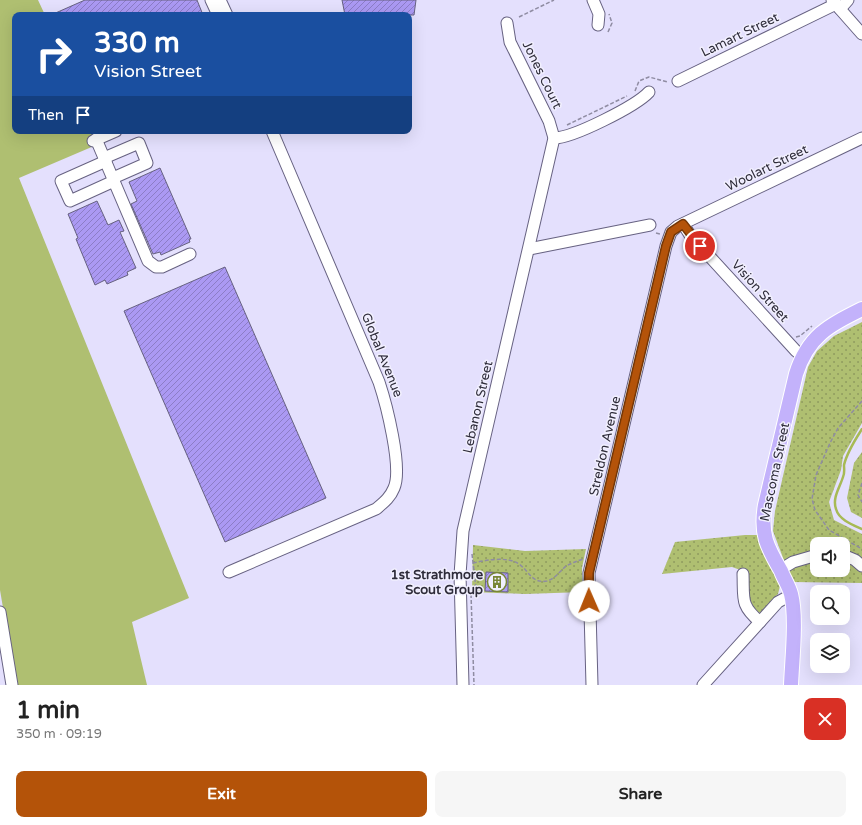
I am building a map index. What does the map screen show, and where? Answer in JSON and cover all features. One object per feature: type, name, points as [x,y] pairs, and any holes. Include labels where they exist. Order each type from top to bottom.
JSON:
[{"type":"main road","name":"Mascoma Street","points":[[791,685],[793,617],[791,595],[766,543],[763,518],[796,374],[802,356],[815,338],[828,327],[862,309]]},
{"type":"street","points":[[211,0],[217,12]]},
{"type":"street","points":[[220,0],[226,12]]},
{"type":"street","points":[[593,0],[599,14],[598,25]]},
{"type":"street","name":"Lamart Street","points":[[673,83],[836,4],[848,0]]},
{"type":"street","points":[[836,4],[862,34]]},
{"type":"street","name":"Jones Court","points":[[507,23],[510,42],[558,138]]},
{"type":"street","points":[[558,138],[637,102],[649,92]]},
{"type":"street","name":"Global Avenue","points":[[229,572],[376,509],[387,500],[394,487],[397,471],[387,406],[380,382],[273,134]]},
{"type":"street","points":[[97,137],[113,180],[148,261],[152,266],[162,267],[190,254]]},
{"type":"street","name":"Lebanon Street","points":[[463,685],[460,574],[463,532],[529,250],[558,138]]},
{"type":"street","name":"Woolart Street","points":[[683,224],[862,138]]},
{"type":"street","points":[[139,143],[147,163],[70,200],[61,181],[105,160],[139,143]]},
{"type":"street","name":"Vision Street","points":[[683,224],[690,235],[796,352],[802,356]]},
{"type":"street","name":"Streldon Avenue","points":[[592,685],[589,573],[666,246],[671,232],[683,224]]},
{"type":"street","points":[[529,250],[653,229]]},
{"type":"street","points":[[780,570],[793,562],[810,557]]},
{"type":"street","points":[[850,558],[862,566]]},
{"type":"street","points":[[743,574],[745,606],[749,613],[760,622]]},
{"type":"street","points":[[703,685],[778,602],[791,595]]},
{"type":"street","points":[[0,612],[12,685]]},
{"type":"path","points":[[519,17],[554,0]]},
{"type":"path","points":[[635,92],[639,81],[646,78],[673,83]]},
{"type":"path","points":[[558,138],[561,128],[628,95]]},
{"type":"path","points":[[653,229],[662,234]]},
{"type":"path","points":[[862,401],[838,428],[830,443],[816,475],[812,499],[816,510],[828,530],[862,548]]},
{"type":"path","points":[[862,483],[858,495],[862,502]]},
{"type":"path","points":[[470,548],[474,563],[476,588],[471,594],[474,685]]},
{"type":"path","points":[[474,563],[486,560],[512,561],[520,565],[532,578],[539,581],[547,581],[554,578],[574,562],[586,559],[585,562]]},
{"type":"green space","points":[[0,0],[38,0],[44,12],[12,12],[12,134],[96,134],[90,136],[94,146],[19,178],[189,598],[132,622],[147,685],[16,685],[0,590]]},
{"type":"green space","points":[[862,322],[862,423],[843,456],[841,470],[829,502],[834,520],[862,534],[862,583],[792,582],[773,531],[775,511],[808,367],[817,351],[834,336]]},
{"type":"green space","points":[[862,452],[862,518],[851,512],[847,498],[854,463]]},
{"type":"green space","points":[[757,535],[780,586],[778,594],[760,613],[749,608],[746,572],[732,567],[662,574],[675,542]]},
{"type":"green space","points":[[473,545],[525,551],[586,549],[582,568],[583,592],[525,594],[472,592]]},
{"type":"building","points":[[85,0],[197,0],[202,12],[58,12]]},
{"type":"building","points":[[342,0],[416,0],[414,15],[412,15],[412,12],[344,12]]},
{"type":"building","points":[[160,168],[191,239],[189,239],[190,242],[161,255],[160,252],[153,254],[131,204],[137,201],[129,182]]},
{"type":"building","points":[[97,201],[108,225],[119,220],[124,231],[120,232],[136,268],[127,272],[128,275],[107,284],[105,280],[95,285],[76,239],[78,238],[68,214]]},
{"type":"building","points":[[225,267],[326,498],[225,542],[124,311]]},
{"type":"building","name":"1st Strathmore Scout Group","points":[[486,572],[508,573],[508,592],[485,591]]},
{"type":"waterway","points":[[862,429],[847,455],[844,465],[844,476],[835,501],[836,509],[840,516],[847,522],[862,529]]},
{"type":"place","name":"1st Strathmore Scout Group","points":[[497,582]]},
{"type":"route","points":[[589,601],[589,573],[666,246],[671,232],[683,224],[686,230],[700,246]]}]
